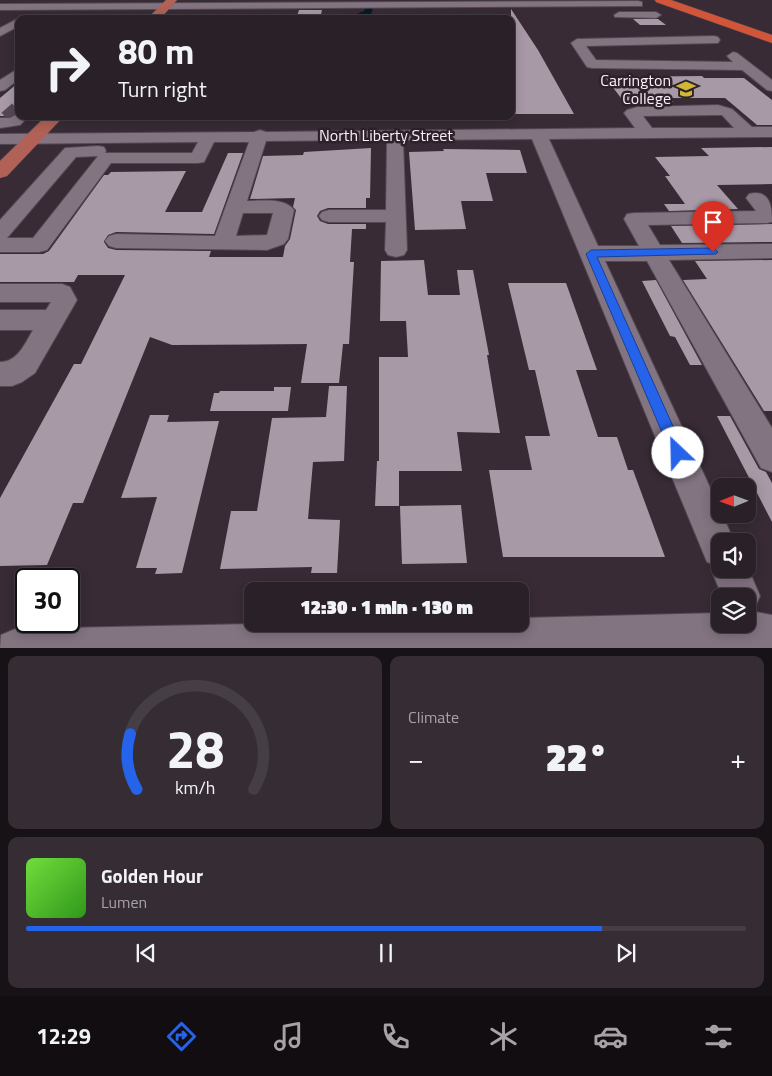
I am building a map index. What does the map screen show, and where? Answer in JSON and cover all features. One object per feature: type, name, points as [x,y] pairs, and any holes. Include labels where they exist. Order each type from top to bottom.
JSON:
[{"type":"highway","points":[[660,0],[772,39]]},
{"type":"highway","points":[[693,0],[772,27]]},
{"type":"main road","points":[[158,15],[169,3]]},
{"type":"main road","points":[[0,172],[52,120]]},
{"type":"street","points":[[28,15],[51,0]]},
{"type":"street","points":[[0,7],[100,7],[169,3],[247,3],[270,10],[325,3],[374,10],[406,5],[600,2],[638,4]]},
{"type":"street","points":[[600,2],[609,11],[619,15],[631,26]]},
{"type":"street","points":[[339,15],[345,5]]},
{"type":"street","points":[[406,5],[407,15]]},
{"type":"street","points":[[90,15],[100,7]]},
{"type":"street","points":[[619,15],[656,15]]},
{"type":"street","points":[[0,33],[15,24]]},
{"type":"street","points":[[745,66],[592,64],[577,43],[656,41],[707,35],[772,87]]},
{"type":"street","points":[[584,52],[727,51]]},
{"type":"street","points":[[2,96],[15,78]]},
{"type":"street","points":[[647,133],[632,113],[718,110],[727,112],[748,132]]},
{"type":"street","points":[[322,135],[325,120]]},
{"type":"street","name":"North Liberty Street","points":[[5,124],[33,139],[133,136],[772,132]]},
{"type":"street","points":[[538,133],[713,533]]},
{"type":"street","points":[[395,134],[396,250]]},
{"type":"street","points":[[0,245],[39,245],[112,158],[133,136]]},
{"type":"street","points":[[112,158],[198,158],[208,136]]},
{"type":"street","points":[[223,243],[260,136]]},
{"type":"street","points":[[0,233],[70,152],[110,151],[112,158]]},
{"type":"street","points":[[756,198],[769,215],[766,217],[634,219],[772,457]]},
{"type":"street","points":[[116,242],[265,243],[277,239],[284,210],[277,207],[235,207]]},
{"type":"street","points":[[328,216],[396,216]]},
{"type":"street","points":[[591,254],[772,250]]},
{"type":"street","points":[[0,294],[62,293],[65,300],[25,365],[12,374],[0,374]]},
{"type":"street","points":[[0,320],[53,320]]},
{"type":"street","points":[[15,648],[529,643],[759,626]]},
{"type":"building","points":[[299,10],[322,10],[321,15],[297,15]]},
{"type":"building","points":[[515,15],[538,50],[574,114],[515,114]]},
{"type":"building","points":[[633,19],[658,19],[666,25],[640,25]]},
{"type":"building","points":[[702,76],[704,78],[744,78],[772,100],[772,125],[757,125],[725,98],[670,98],[673,102],[624,102],[605,77]]},
{"type":"building","points":[[15,85],[15,113],[10,116],[0,116],[0,98]]},
{"type":"building","points":[[772,147],[772,184],[717,185],[738,209],[669,211],[664,204],[685,204],[665,176],[670,176],[655,157],[709,156],[701,148]]},
{"type":"building","points":[[371,148],[370,198],[366,198],[366,208],[328,208],[320,211],[317,216],[320,221],[328,224],[366,224],[366,229],[352,229],[350,262],[354,262],[349,344],[343,344],[339,383],[301,383],[307,344],[172,345],[150,337],[83,503],[73,503],[47,565],[0,566],[0,498],[74,364],[81,364],[125,275],[78,275],[74,282],[0,282],[0,254],[43,254],[49,251],[104,175],[108,175],[111,172],[186,171],[165,212],[202,212],[228,153],[243,153],[214,234],[116,232],[108,235],[104,242],[108,248],[116,250],[211,251],[209,257],[283,257],[285,246],[290,239],[296,210],[293,207],[295,198],[250,199],[263,156],[303,155],[304,152]]},
{"type":"building","points":[[443,149],[520,150],[527,173],[486,173],[493,201],[461,201],[466,229],[415,230],[409,152],[444,151]]},
{"type":"building","points":[[772,224],[772,242],[682,243],[671,226]]},
{"type":"building","points":[[424,260],[428,295],[460,295],[457,270],[473,270],[489,355],[487,355],[500,433],[457,432],[462,471],[399,471],[399,506],[375,506],[377,461],[379,461],[379,357],[408,357],[406,321],[380,321],[381,261]]},
{"type":"building","points":[[772,260],[772,411],[764,411],[683,280],[707,279],[695,261]]},
{"type":"building","points":[[656,280],[702,365],[690,365],[675,337],[670,336],[642,281]]},
{"type":"building","points":[[508,283],[566,283],[597,370],[576,370],[598,437],[617,437],[628,470],[633,470],[665,557],[503,557],[489,470],[532,470],[525,436],[550,436],[535,370],[529,370]]},
{"type":"building","points":[[329,386],[347,386],[344,461],[313,462],[308,519],[340,520],[337,573],[311,573],[312,567],[220,569],[231,511],[257,511],[272,418],[326,417]]},
{"type":"building","points":[[274,387],[291,387],[288,411],[210,411],[214,393],[219,393],[220,391],[274,391]]},
{"type":"building","points":[[150,415],[169,415],[167,422],[219,421],[182,573],[155,574],[157,568],[136,568],[157,497],[121,498]]},
{"type":"building","points":[[717,416],[730,416],[759,469],[766,472],[772,483],[772,522],[756,491],[756,478],[749,478]]},
{"type":"building","points":[[461,505],[467,563],[402,564],[400,506]]},
{"type":"waterway","points":[[362,15],[368,13],[369,8]]},
{"type":"tunnel","points":[[6,118],[15,110]]},
{"type":"place","name":"Carrington College","points":[[686,89]]},
{"type":"route","points":[[678,453],[591,254],[713,252]]}]
